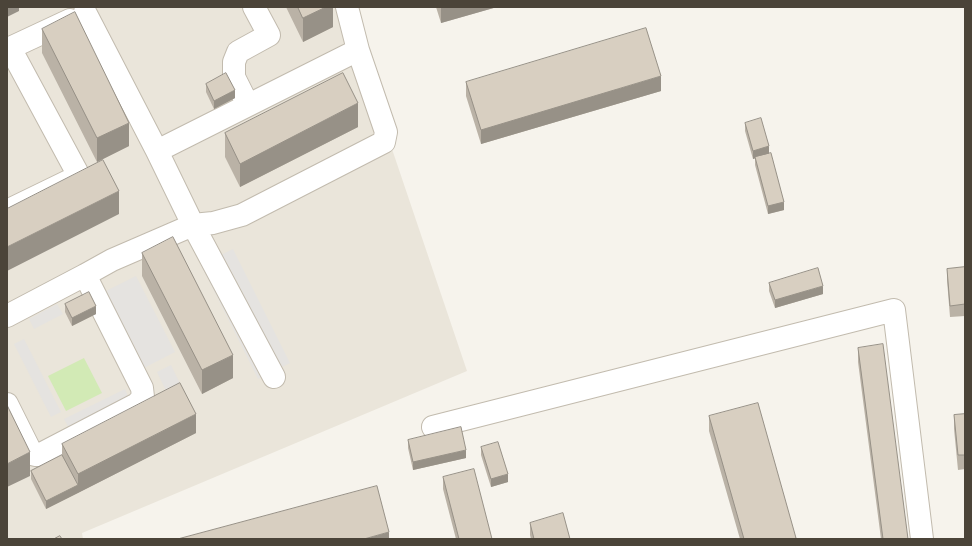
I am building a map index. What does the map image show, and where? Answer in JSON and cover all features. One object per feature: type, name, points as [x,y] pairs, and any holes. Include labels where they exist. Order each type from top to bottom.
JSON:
[{"type":"lane","points":[[248,105],[234,77],[234,62],[238,52],[269,35],[254,7]]},
{"type":"lane","points":[[7,316],[112,260],[193,225],[242,215],[384,142],[386,132],[358,50],[348,7]]},
{"type":"lane","points":[[7,211],[79,176],[9,48],[84,10],[157,151],[193,225],[274,377]]},
{"type":"lane","points":[[157,151],[358,50]]},
{"type":"lane","points":[[7,404],[32,454],[39,455],[137,404],[143,397],[142,388],[85,275]]},
{"type":"lane","points":[[433,428],[894,310],[922,539]]},
{"type":"shaded area","points":[[7,7],[344,7],[467,371],[82,533],[83,539],[7,539]]},
{"type":"shaded area","points":[[233,249],[290,363],[258,379],[201,265]]},
{"type":"shaded area","points":[[136,276],[175,352],[144,368],[104,292]]},
{"type":"shaded area","points":[[57,304],[63,314],[34,329],[29,319]]},
{"type":"shaded area","points":[[24,339],[61,412],[51,417],[14,344]]},
{"type":"shaded area","points":[[171,365],[185,394],[171,401],[157,372]]},
{"type":"shaded area","points":[[125,389],[130,401],[70,430],[64,419]]},
{"type":"green space","points":[[84,358],[102,393],[66,411],[48,376]]},
{"type":"building","points":[[298,7],[326,7],[303,18]]},
{"type":"building","points":[[75,12],[129,123],[97,138],[42,29]]},
{"type":"building","points":[[646,28],[661,76],[481,130],[466,82]]},
{"type":"building","points":[[226,73],[235,90],[214,101],[206,84]]},
{"type":"building","points":[[343,73],[358,103],[240,164],[225,133]]},
{"type":"building","points":[[761,118],[769,146],[753,151],[745,123]]},
{"type":"building","points":[[771,153],[784,202],[768,206],[755,157]]},
{"type":"building","points":[[103,160],[119,191],[7,247],[7,209]]},
{"type":"building","points":[[173,237],[233,355],[202,370],[142,253]]},
{"type":"building","points":[[965,267],[965,304],[950,306],[947,269]]},
{"type":"building","points":[[818,268],[823,286],[775,300],[769,283]]},
{"type":"building","points":[[89,292],[96,306],[72,318],[65,304]]},
{"type":"building","points":[[883,344],[908,539],[883,539],[858,348]]},
{"type":"building","points":[[180,383],[196,414],[78,474],[62,444]]},
{"type":"building","points":[[758,403],[796,538],[793,539],[744,539],[709,416]]},
{"type":"building","points":[[7,405],[30,452],[7,464]]},
{"type":"building","points":[[965,414],[965,455],[958,455],[954,415]]},
{"type":"building","points":[[461,427],[466,450],[413,462],[408,440]]},
{"type":"building","points":[[498,442],[508,474],[491,479],[481,447]]},
{"type":"building","points":[[62,455],[78,485],[46,501],[31,471]]},
{"type":"building","points":[[474,469],[492,539],[459,539],[443,477]]},
{"type":"building","points":[[377,486],[389,532],[364,539],[178,539]]},
{"type":"building","points":[[563,513],[570,539],[534,539],[530,523]]},
{"type":"building","points":[[60,536],[62,539],[54,539]]}]
